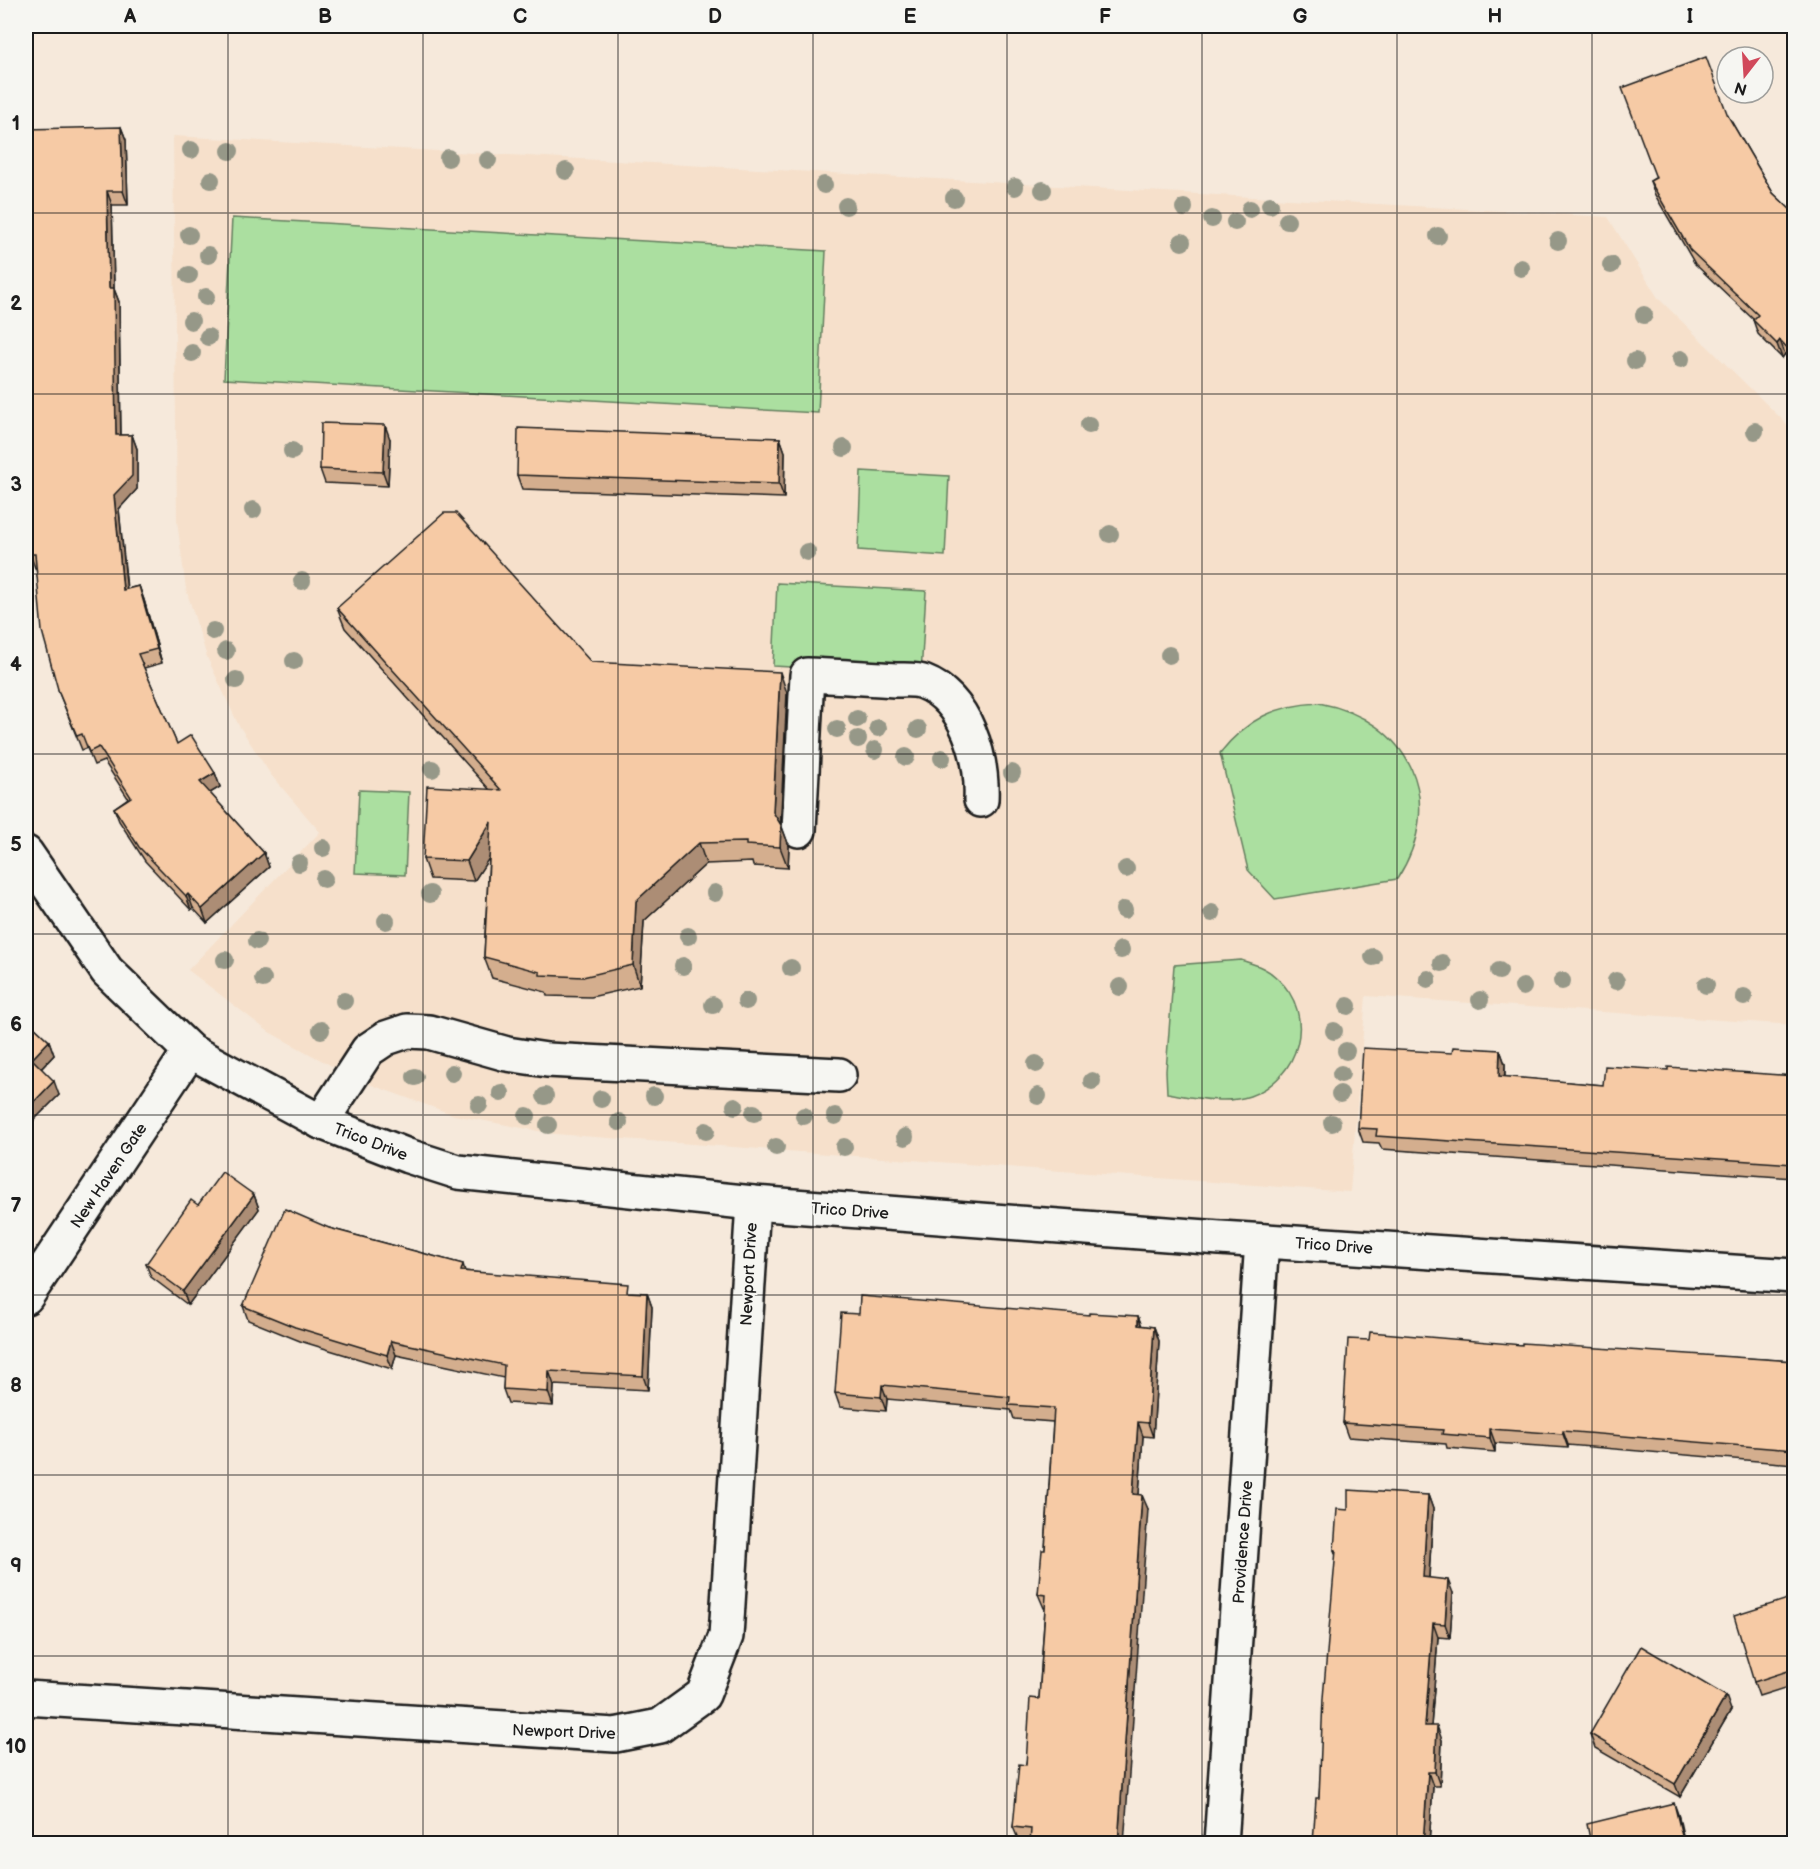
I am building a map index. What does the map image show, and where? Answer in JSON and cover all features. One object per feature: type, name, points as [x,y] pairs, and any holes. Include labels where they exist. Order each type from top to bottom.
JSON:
[{"type":"street","points":[[799,830],[807,675],[923,681],[943,695],[959,714],[971,735],[982,778],[981,800]]},
{"type":"street","name":"Trico Drive","points":[[26,853],[107,971],[190,1051],[321,1122],[408,1156],[458,1172],[753,1203],[1262,1241],[1794,1276]]},
{"type":"street","points":[[321,1122],[368,1050],[386,1038],[407,1031],[429,1032],[507,1054],[547,1060],[839,1075]]},
{"type":"street","name":"New Haven Gate","points":[[26,1297],[190,1051]]},
{"type":"street","name":"Newport Drive","points":[[26,1698],[615,1735],[660,1726],[703,1695],[726,1636],[753,1203]]},
{"type":"street","name":"Providence Drive","points":[[1221,1844],[1262,1241]]},
{"type":"shaded area","points":[[173,136],[1608,217],[1658,298],[1794,431],[1794,1025],[1366,996],[1350,1192],[554,1134],[454,1115],[358,1080],[269,1032],[188,970],[320,832],[271,775],[238,724],[207,657],[186,589],[177,521]]},
{"type":"green space","points":[[232,218],[826,251],[818,413],[224,379]]},
{"type":"green space","points":[[861,471],[949,476],[945,556],[858,550]]},
{"type":"green space","points":[[777,583],[926,591],[921,674],[773,666]]},
{"type":"green space","points":[[1319,703],[1350,712],[1376,727],[1397,745],[1411,768],[1418,793],[1419,821],[1412,849],[1397,879],[1275,899],[1248,870],[1220,753],[1241,731],[1264,716],[1289,707]]},
{"type":"green space","points":[[359,790],[409,792],[405,875],[355,873]]},
{"type":"green space","points":[[1241,960],[1269,972],[1290,993],[1297,1010],[1299,1027],[1297,1044],[1291,1061],[1281,1076],[1267,1088],[1240,1099],[1208,1099],[1167,1093],[1166,1071],[1174,965]]},
{"type":"building","points":[[1706,57],[1715,81],[1715,105],[1724,105],[1773,193],[1794,213],[1794,355],[1780,340],[1777,344],[1753,320],[1758,315],[1690,250],[1650,181],[1656,178],[1622,88]]},
{"type":"building","points":[[121,127],[123,191],[107,191],[109,288],[114,288],[116,435],[132,435],[132,476],[114,495],[123,590],[139,586],[157,649],[138,654],[177,744],[191,735],[215,773],[200,782],[264,853],[202,909],[188,894],[186,896],[139,847],[114,808],[131,797],[99,747],[89,752],[82,734],[77,736],[59,693],[42,631],[35,554],[30,554],[26,510],[26,129]]},
{"type":"building","points":[[321,423],[385,425],[383,472],[320,469]]},
{"type":"building","points":[[518,428],[780,438],[779,484],[517,475]]},
{"type":"building","points":[[444,513],[456,513],[591,662],[780,672],[773,812],[781,825],[780,847],[746,845],[746,842],[699,843],[636,901],[633,965],[583,977],[540,975],[540,972],[484,957],[491,822],[467,861],[423,859],[427,786],[501,790],[337,608]]},
{"type":"building","points":[[26,1016],[49,1041],[32,1059],[54,1081],[29,1107],[26,1103]]},
{"type":"building","points":[[1453,1047],[1500,1050],[1499,1076],[1603,1085],[1605,1066],[1668,1070],[1668,1067],[1794,1076],[1794,1164],[1376,1136],[1377,1129],[1358,1128],[1363,1048],[1452,1053]]},
{"type":"building","points":[[222,1172],[254,1195],[183,1291],[146,1264],[191,1200],[198,1205]]},
{"type":"building","points":[[285,1209],[329,1228],[463,1264],[461,1271],[628,1284],[627,1292],[647,1293],[643,1376],[549,1371],[548,1392],[503,1389],[504,1365],[391,1341],[387,1355],[295,1327],[243,1306]]},
{"type":"building","points":[[860,1296],[1089,1315],[1089,1313],[1138,1316],[1138,1325],[1154,1327],[1148,1423],[1138,1422],[1133,1494],[1142,1495],[1118,1844],[1030,1844],[1031,1829],[1013,1827],[1019,1764],[1026,1765],[1030,1698],[1039,1699],[1046,1595],[1038,1594],[1042,1550],[1045,1550],[1054,1408],[1009,1405],[1010,1397],[882,1385],[881,1397],[835,1393],[841,1313],[859,1314]]},
{"type":"building","points":[[1370,1332],[1522,1345],[1522,1343],[1794,1361],[1794,1450],[1563,1431],[1563,1434],[1490,1429],[1490,1438],[1442,1434],[1443,1430],[1343,1423],[1348,1339],[1369,1340]]},
{"type":"building","points":[[1348,1490],[1428,1495],[1423,1577],[1448,1580],[1445,1624],[1433,1623],[1425,1726],[1437,1726],[1435,1772],[1428,1772],[1423,1844],[1313,1844],[1316,1798],[1319,1798],[1323,1698],[1336,1550],[1334,1550],[1337,1509],[1348,1510]]},
{"type":"building","points":[[1794,1597],[1794,1669],[1754,1682],[1734,1616]]},
{"type":"building","points":[[1641,1646],[1726,1696],[1675,1784],[1590,1734]]},
{"type":"building","points":[[1674,1803],[1684,1844],[1591,1844],[1587,1824]]}]
